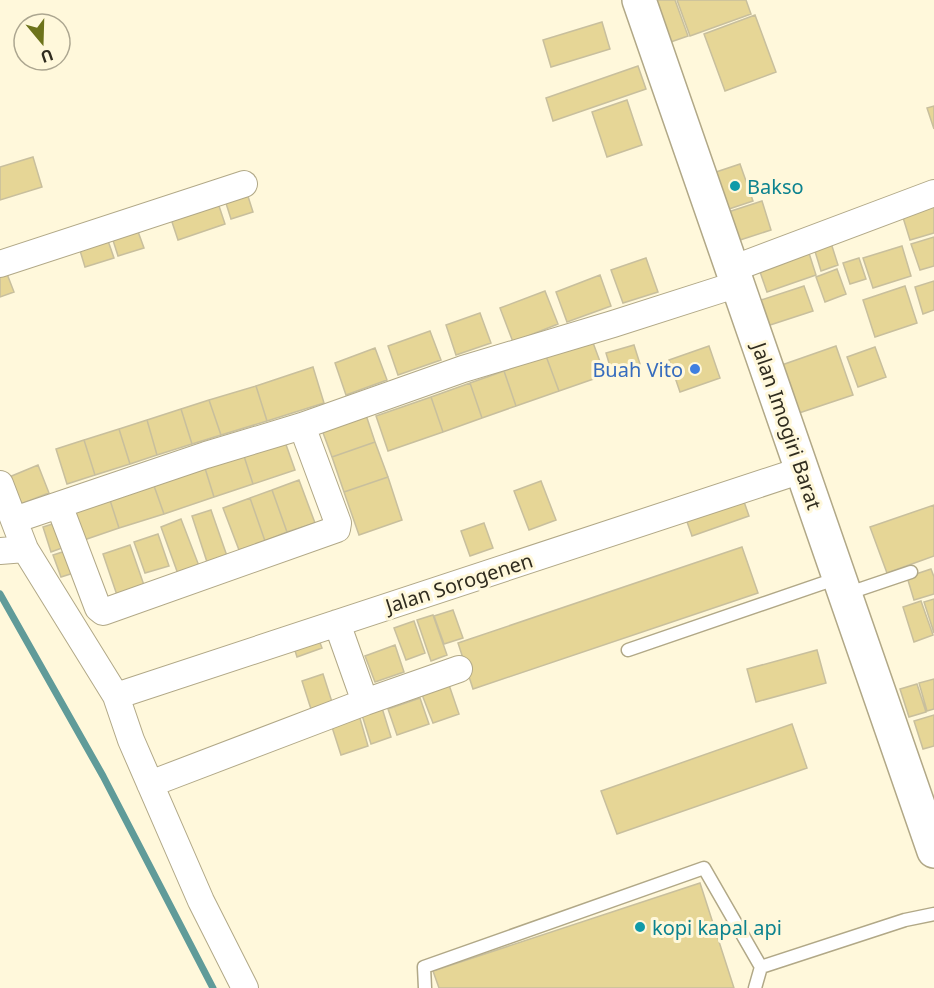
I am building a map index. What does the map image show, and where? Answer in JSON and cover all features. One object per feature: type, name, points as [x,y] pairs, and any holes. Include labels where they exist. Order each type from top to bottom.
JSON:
[{"type":"main road","name":"Jalan Imogiri Barat","points":[[639,0],[934,851]]},
{"type":"street","points":[[0,264],[244,184]]},
{"type":"street","points":[[26,516],[206,455],[302,426],[462,369],[613,324],[735,277],[934,193]]},
{"type":"street","points":[[59,505],[98,608],[103,612],[337,529],[337,521],[302,426]]},
{"type":"street","name":"Jalan Sorogenen","points":[[116,696],[802,470]]},
{"type":"street","points":[[0,484],[25,549],[116,696],[131,740],[201,901],[244,988]]},
{"type":"street","points":[[0,551],[25,549]]},
{"type":"street","points":[[337,623],[365,702]]},
{"type":"street","points":[[150,784],[365,702],[459,669]]},
{"type":"lane","points":[[628,650],[842,586],[911,572]]},
{"type":"lane","points":[[425,988],[424,967],[704,868],[761,967],[755,988]]},
{"type":"lane","points":[[761,967],[905,920],[934,914]]},
{"type":"building","points":[[654,0],[675,0],[688,36],[665,44]]},
{"type":"building","points":[[677,0],[746,0],[751,14],[690,36]]},
{"type":"building","points":[[755,15],[776,72],[725,91],[704,34]]},
{"type":"building","points":[[602,22],[610,49],[551,67],[543,40]]},
{"type":"building","points":[[638,66],[646,89],[553,121],[546,98]]},
{"type":"building","points":[[627,100],[642,145],[607,157],[592,112]]},
{"type":"building","points":[[934,106],[934,129],[927,108]]},
{"type":"building","points":[[33,157],[42,187],[0,200],[0,167]]},
{"type":"building","name":"Bakso","points":[[740,164],[753,201],[729,209],[716,172]]},
{"type":"building","points":[[246,190],[253,212],[231,219],[224,197]]},
{"type":"building","points":[[217,200],[225,224],[178,240],[170,216]]},
{"type":"building","points":[[762,201],[771,230],[737,241],[728,212]]},
{"type":"building","points":[[934,201],[934,233],[910,240],[901,211]]},
{"type":"building","points":[[136,226],[144,248],[118,256],[111,234]]},
{"type":"building","points":[[106,235],[114,258],[85,267],[78,244]]},
{"type":"building","points":[[934,237],[934,266],[920,270],[911,244]]},
{"type":"building","points":[[831,243],[838,265],[821,271],[814,248]]},
{"type":"building","points":[[902,246],[911,276],[873,288],[863,258]]},
{"type":"building","points":[[808,250],[816,275],[767,292],[758,266]]},
{"type":"building","points":[[646,258],[658,292],[623,303],[611,270]]},
{"type":"building","points":[[859,258],[866,279],[850,284],[843,263]]},
{"type":"building","points":[[4,266],[14,292],[0,297],[0,267]]},
{"type":"building","points":[[837,269],[846,294],[825,302],[816,277]]},
{"type":"building","points":[[600,275],[611,306],[567,322],[556,292]]},
{"type":"building","points":[[934,281],[934,310],[923,314],[915,287]]},
{"type":"building","points":[[804,286],[813,311],[767,326],[758,301]]},
{"type":"building","points":[[905,286],[917,323],[875,337],[863,300]]},
{"type":"building","points":[[545,291],[558,324],[513,342],[500,308]]},
{"type":"building","points":[[480,313],[491,343],[456,355],[446,325]]},
{"type":"building","points":[[430,331],[441,360],[398,375],[388,346]]},
{"type":"building","points":[[592,340],[605,375],[559,391],[546,356]]},
{"type":"building","points":[[634,345],[640,364],[612,373],[606,353]]},
{"type":"building","name":"Buah Vito","points":[[709,346],[720,378],[680,392],[669,360]]},
{"type":"building","points":[[836,346],[853,395],[793,415],[776,367]]},
{"type":"building","points":[[875,347],[886,377],[858,387],[847,357]]},
{"type":"building","points":[[375,348],[387,380],[346,395],[335,363]]},
{"type":"building","points":[[546,356],[559,391],[516,406],[504,371]]},
{"type":"building","points":[[313,367],[324,403],[267,421],[256,386]]},
{"type":"building","points":[[504,371],[516,406],[482,418],[470,383]]},
{"type":"building","points":[[470,383],[482,418],[443,432],[431,397]]},
{"type":"building","points":[[256,386],[267,421],[221,435],[209,400]]},
{"type":"building","points":[[431,397],[443,432],[388,451],[376,416]]},
{"type":"building","points":[[209,400],[221,435],[192,444],[181,409]]},
{"type":"building","points":[[181,409],[192,444],[157,455],[147,420]]},
{"type":"building","points":[[366,415],[375,442],[332,457],[322,430]]},
{"type":"building","points":[[147,420],[157,455],[130,464],[119,429]]},
{"type":"building","points":[[119,429],[130,464],[95,475],[84,440]]},
{"type":"building","points":[[284,439],[295,470],[253,484],[243,453]]},
{"type":"building","points":[[84,440],[95,475],[67,484],[56,449]]},
{"type":"building","points":[[375,442],[388,477],[344,492],[332,457]]},
{"type":"building","points":[[243,453],[253,484],[214,497],[204,465]]},
{"type":"building","points":[[38,465],[49,493],[13,507],[2,480]]},
{"type":"building","points":[[204,465],[214,497],[164,514],[153,483]]},
{"type":"building","points":[[388,477],[402,520],[359,535],[344,492]]},
{"type":"building","points":[[299,480],[315,523],[287,532],[272,490]]},
{"type":"building","points":[[541,481],[556,520],[529,530],[514,491]]},
{"type":"building","points":[[153,483],[164,514],[119,528],[109,497]]},
{"type":"building","points":[[272,490],[287,532],[265,541],[250,498]]},
{"type":"building","points":[[742,496],[749,516],[692,536],[685,516]]},
{"type":"building","points":[[109,497],[119,528],[84,540],[74,509]]},
{"type":"building","points":[[250,498],[265,541],[239,550],[223,508]]},
{"type":"building","points":[[934,505],[934,556],[887,573],[870,527]]},
{"type":"building","points":[[211,510],[227,556],[207,562],[192,516]]},
{"type":"building","points":[[181,519],[199,566],[178,574],[161,527]]},
{"type":"building","points":[[62,521],[70,545],[51,552],[43,527]]},
{"type":"building","points":[[484,523],[493,548],[470,556],[461,531]]},
{"type":"building","points":[[158,534],[169,566],[145,573],[134,542]]},
{"type":"building","points":[[130,545],[145,588],[118,598],[103,554]]},
{"type":"building","points":[[742,547],[758,593],[473,689],[458,643]]},
{"type":"building","points":[[72,549],[80,571],[61,577],[53,555]]},
{"type":"building","points":[[931,569],[934,577],[934,594],[914,600],[907,577]]},
{"type":"building","points":[[934,599],[934,633],[924,602]]},
{"type":"building","points":[[921,601],[933,635],[914,642],[903,607]]},
{"type":"building","points":[[453,610],[463,638],[444,644],[434,616]]},
{"type":"building","points":[[433,615],[447,655],[431,661],[417,620]]},
{"type":"building","points":[[414,621],[425,653],[406,660],[394,628]]},
{"type":"building","points":[[316,632],[322,648],[297,657],[292,641]]},
{"type":"building","points":[[395,645],[404,672],[375,682],[365,656]]},
{"type":"building","points":[[817,650],[826,683],[756,702],[747,669]]},
{"type":"building","points":[[323,674],[332,702],[311,709],[302,681]]},
{"type":"building","points":[[934,679],[934,709],[927,711],[919,683]]},
{"type":"building","points":[[448,682],[459,714],[433,723],[421,692]]},
{"type":"building","points":[[917,684],[926,712],[909,717],[900,689]]},
{"type":"building","points":[[420,698],[429,724],[397,735],[388,709]]},
{"type":"building","points":[[382,708],[391,737],[371,744],[362,715]]},
{"type":"building","points":[[359,715],[368,746],[341,755],[331,724]]},
{"type":"building","points":[[934,715],[934,746],[923,749],[914,721]]},
{"type":"building","points":[[792,724],[807,768],[617,834],[601,791]]},
{"type":"building","name":"kopi kapal api","points":[[700,883],[734,988],[439,988],[433,971]]},
{"type":"waterway","points":[[0,594],[103,776],[213,988]]},
{"type":"place","name":"Bakso","points":[[735,186]]},
{"type":"place","name":"Buah Vito","points":[[695,369]]},
{"type":"place","name":"kopi kapal api","points":[[640,927]]}]
